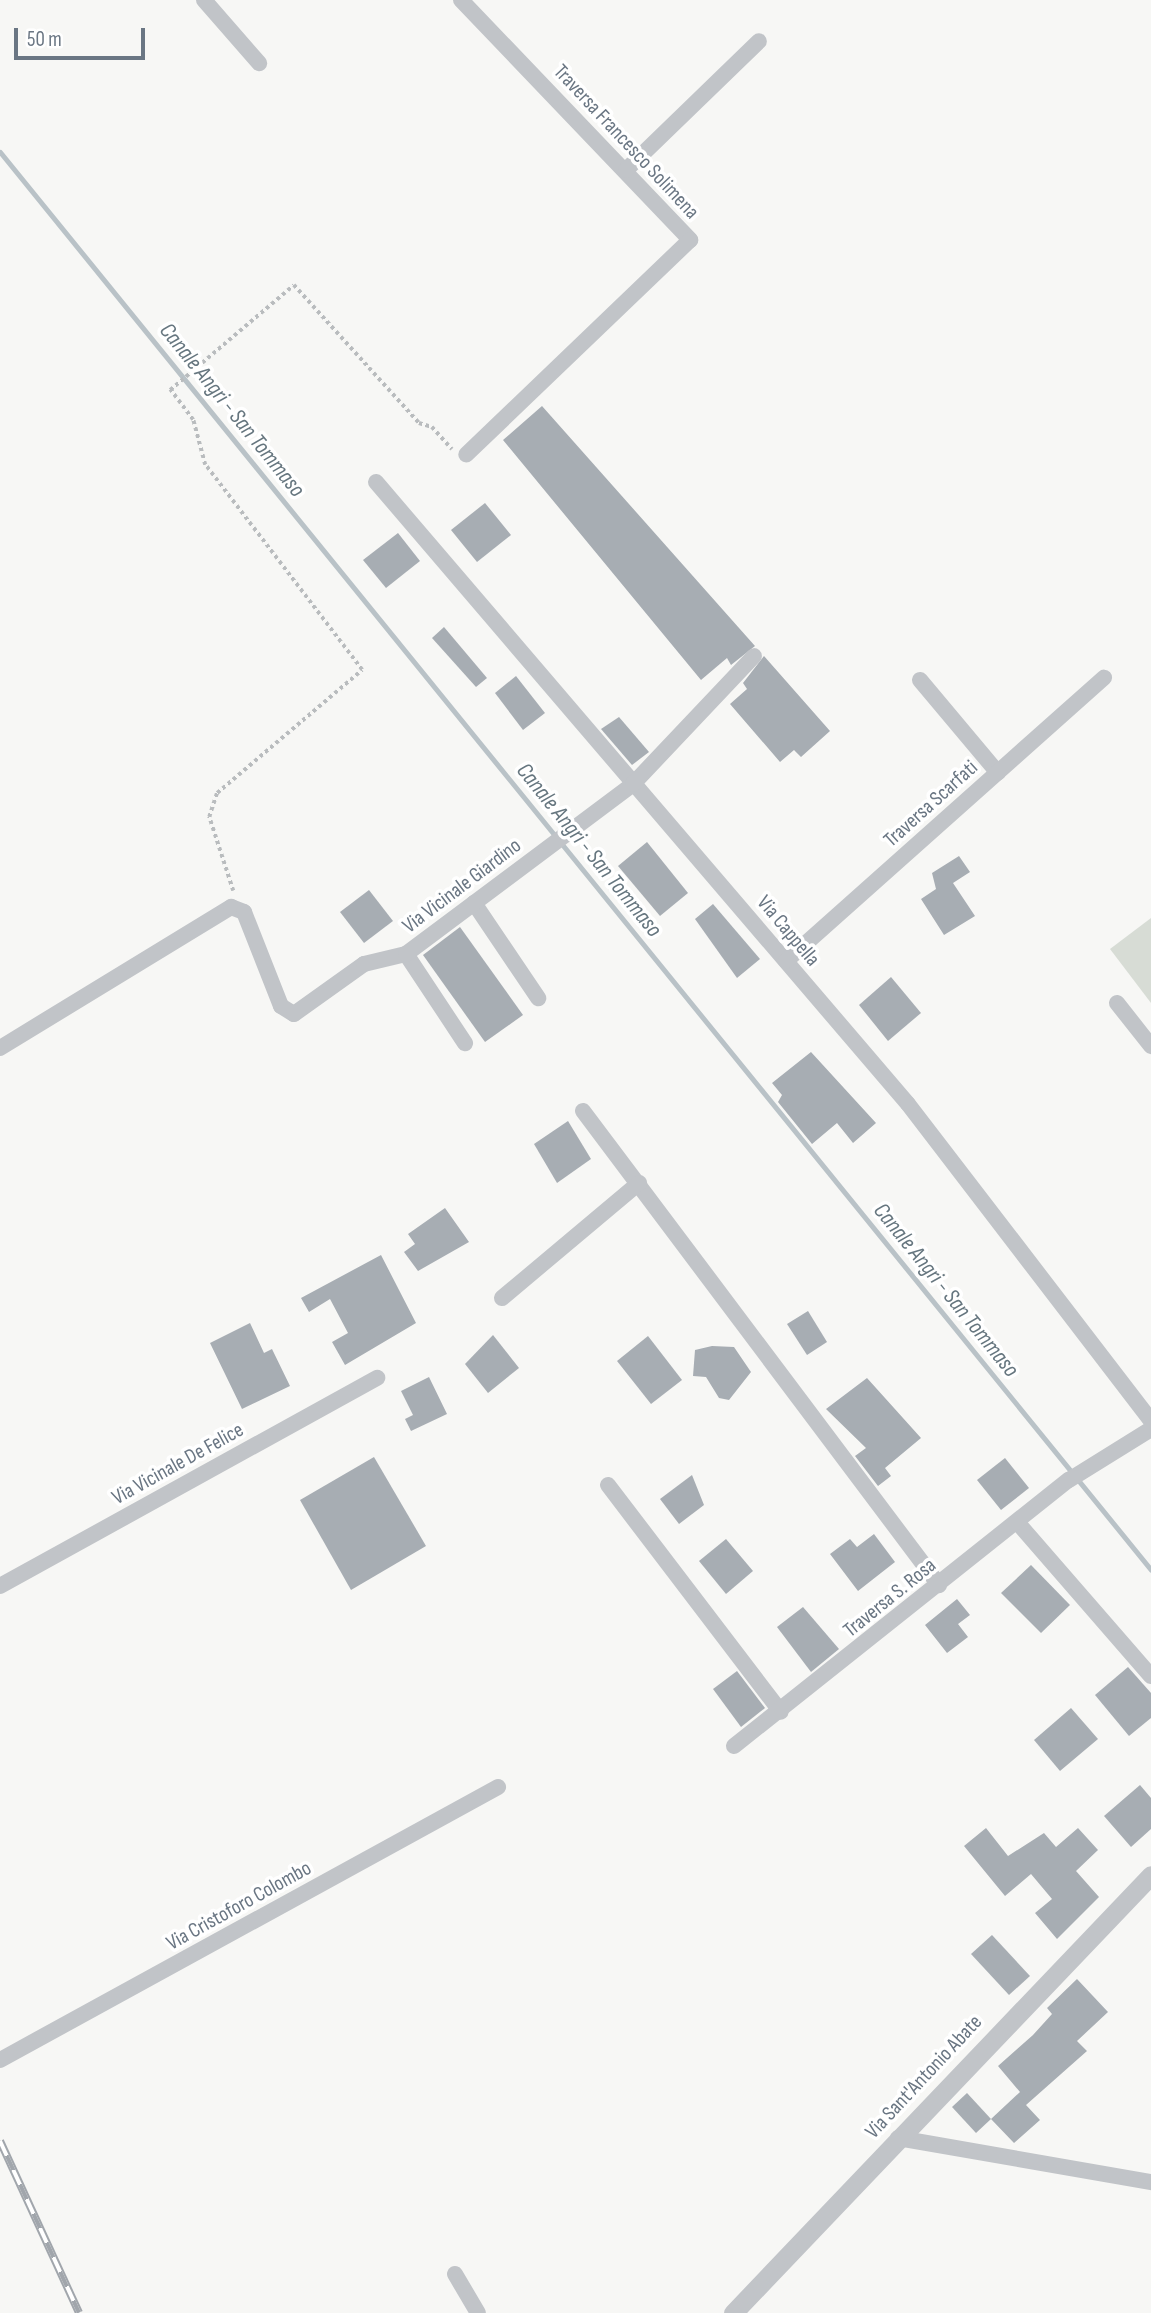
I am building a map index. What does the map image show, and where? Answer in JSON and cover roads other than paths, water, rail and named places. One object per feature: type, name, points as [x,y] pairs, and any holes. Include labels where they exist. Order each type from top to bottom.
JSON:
[{"type":"street","points":[[204,0],[259,63]]},
{"type":"street","name":"Traversa Francesco Solimena","points":[[461,0],[690,240],[466,455]]},
{"type":"street","points":[[626,170],[759,41]]},
{"type":"street","name":"Via Cappella","points":[[376,482],[908,1104],[1151,1421]]},
{"type":"street","name":"Via Vicinale Giardino","points":[[0,1048],[231,907],[244,912],[287,1013],[294,1014],[364,964],[405,954],[633,784],[754,656]]},
{"type":"street","name":"Traversa Scarfati","points":[[786,961],[1104,678]]},
{"type":"street","points":[[920,680],[998,773]]},
{"type":"street","points":[[474,903],[538,998]]},
{"type":"street","points":[[405,954],[465,1042]]},
{"type":"street","points":[[1117,1003],[1151,1046]]},
{"type":"street","points":[[583,1111],[939,1586]]},
{"type":"street","points":[[502,1298],[639,1183]]},
{"type":"street","name":"Via Vicinale De Felice","points":[[0,1586],[377,1378]]},
{"type":"street","points":[[1151,1414],[1151,1421]]},
{"type":"street","name":"Traversa S. Rosa","points":[[734,1746],[781,1712],[1076,1475],[1151,1429]]},
{"type":"street","points":[[608,1485],[781,1712]]},
{"type":"street","points":[[1017,1522],[1151,1676]]},
{"type":"street","name":"Via Cristoforo Colombo","points":[[0,2060],[498,1787]]},
{"type":"street","name":"Via Sant'Antonio Abate","points":[[733,2313],[1151,1875]]},
{"type":"street","points":[[898,2138],[1151,2182]]},
{"type":"street","points":[[455,2274],[478,2313]]},
{"type":"waterway","name":"Canale Angri - San Tommaso","points":[[0,152],[1151,1570]]},
{"type":"railway","points":[[0,2141],[79,2313]]}]
